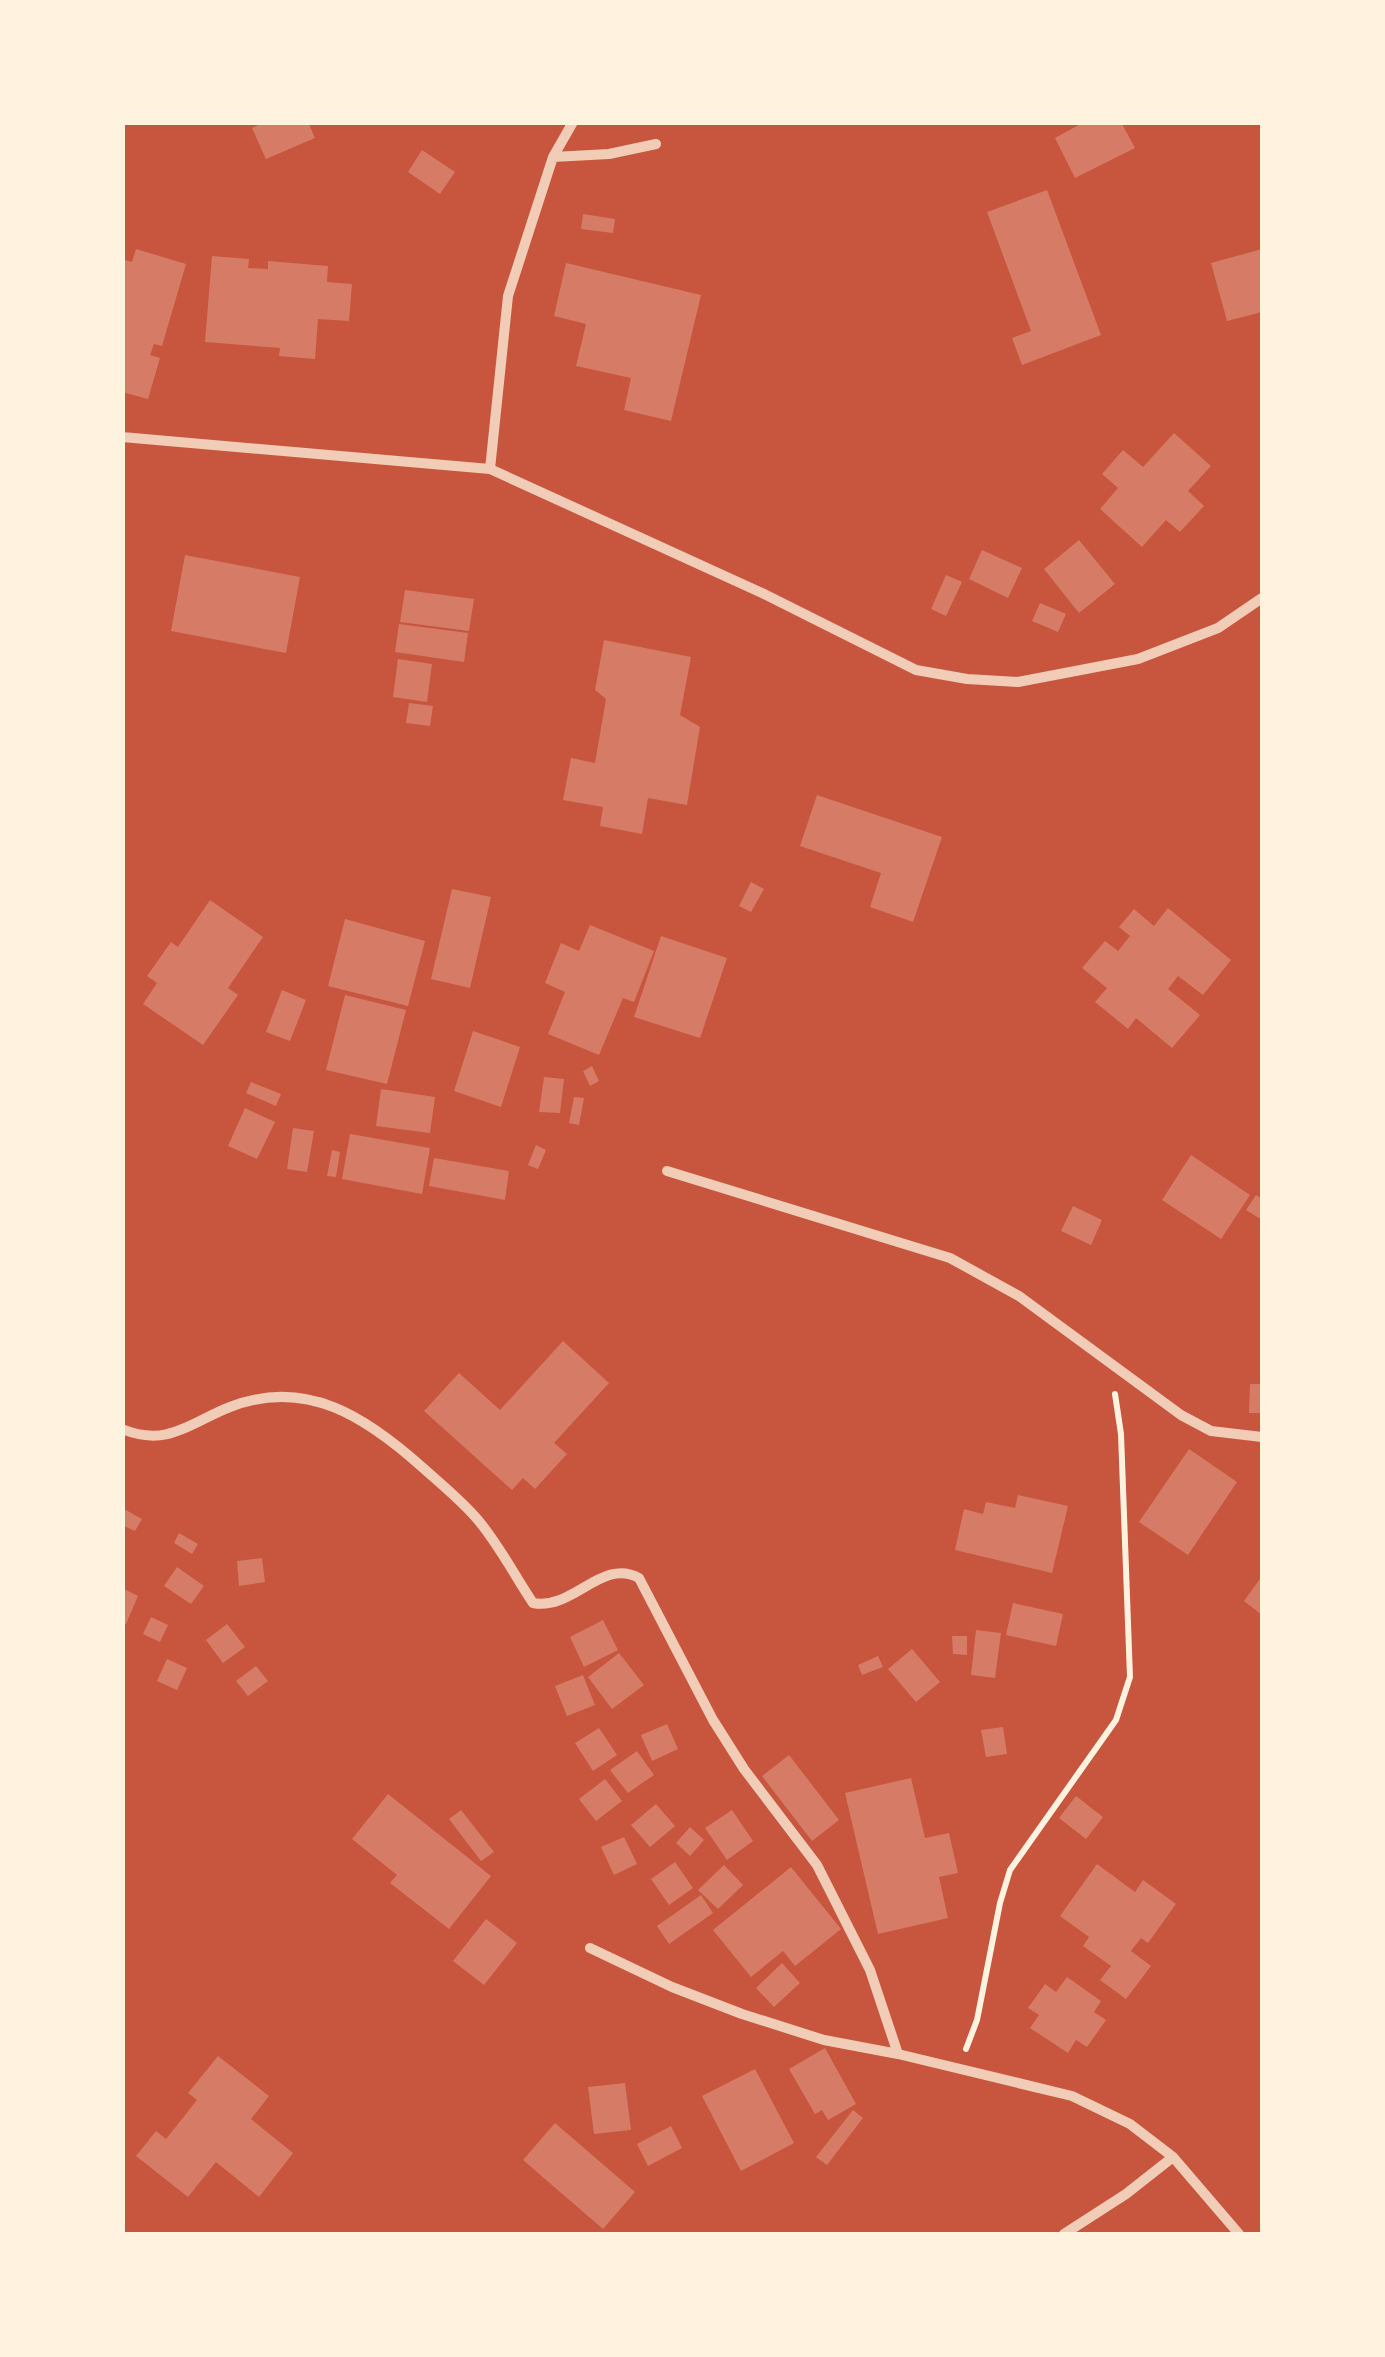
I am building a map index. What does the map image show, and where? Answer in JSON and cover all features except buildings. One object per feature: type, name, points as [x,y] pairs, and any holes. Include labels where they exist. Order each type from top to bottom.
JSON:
[{"type":"street","points":[[490,469],[508,296],[553,157],[573,122]]},
{"type":"street","points":[[553,157],[609,154],[656,144]]},
{"type":"street","points":[[122,438],[490,469],[762,594],[916,670],[967,679],[1018,682],[1138,659],[1218,628],[1262,598]]},
{"type":"street","points":[[667,1170],[950,1258],[1020,1296],[1181,1415],[1211,1431],[1262,1437]]},
{"type":"street","points":[[122,1428],[176,1434],[230,1407],[260,1398],[294,1395],[349,1412],[383,1432],[479,1521],[534,1603],[549,1604],[572,1596],[614,1572],[628,1572],[638,1578],[724,1736],[817,1866],[870,1970],[898,2054]]},
{"type":"street","points":[[590,1948],[672,1987],[824,2040],[958,2067],[1072,2096],[1130,2124],[1173,2157],[1239,2234]]},
{"type":"street","points":[[1064,2234],[1126,2194],[1173,2157]]},
{"type":"path","points":[[958,2067],[977,2020],[1010,1870],[1116,1720],[1130,1677],[1120,1434],[1105,1359]]}]
